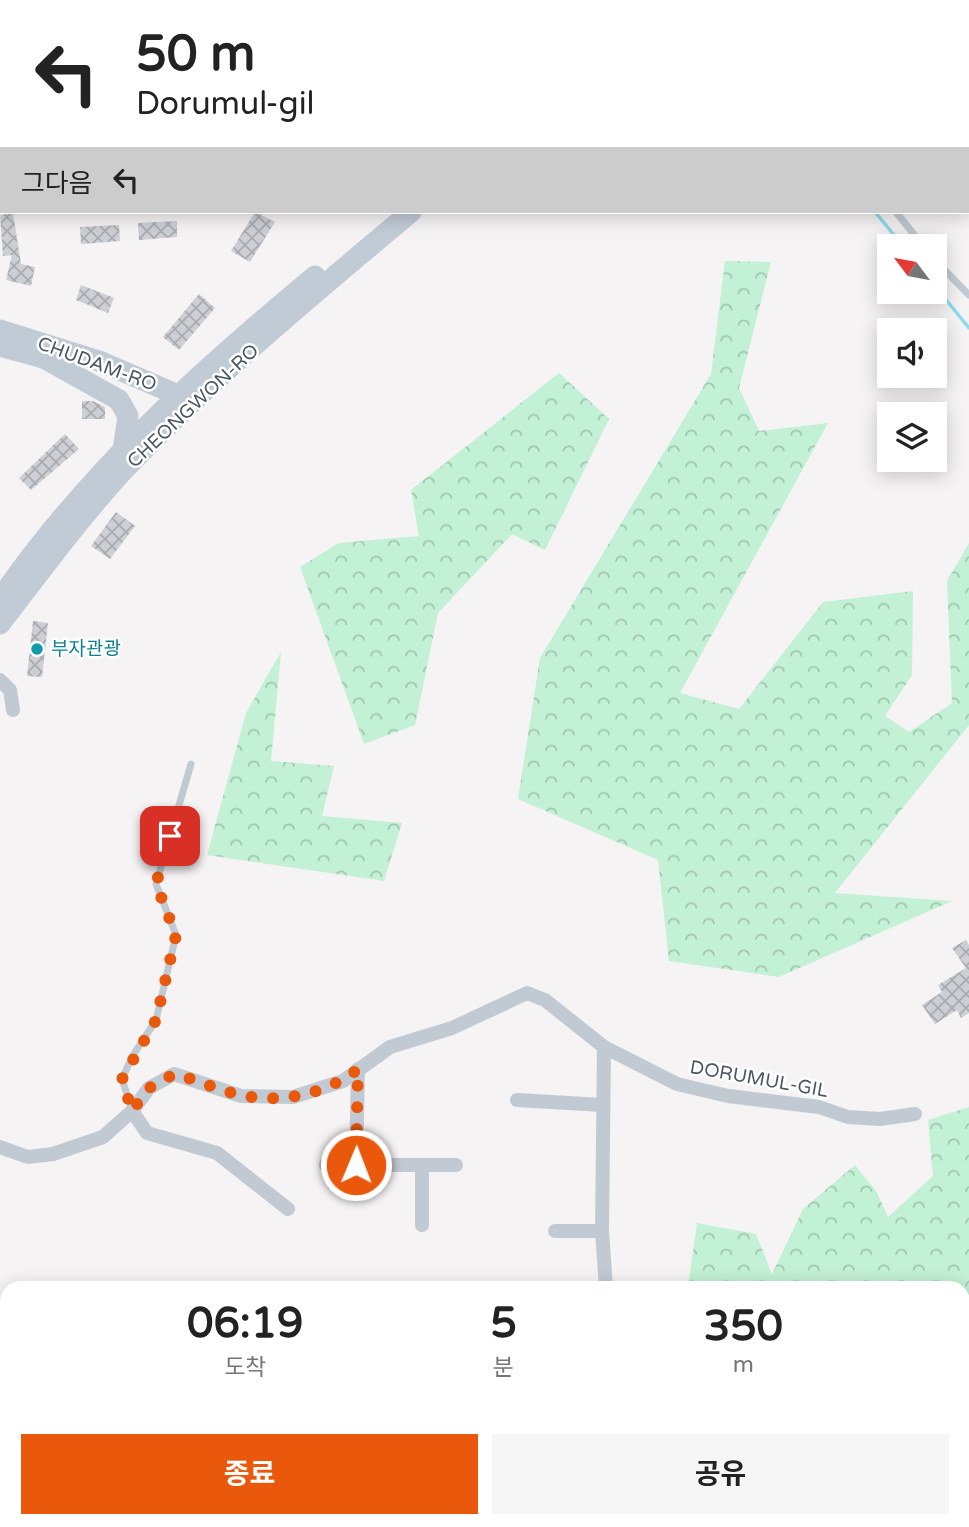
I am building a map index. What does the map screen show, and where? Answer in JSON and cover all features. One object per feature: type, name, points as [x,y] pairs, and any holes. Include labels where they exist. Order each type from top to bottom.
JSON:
[{"type":"main road","name":"CHEONGWON-RO","points":[[2,612],[122,473],[211,364],[388,214]]},
{"type":"main road","name":"CHEONGWON-RO","points":[[2,612],[69,508],[123,450],[409,214]]},
{"type":"main road","name":"CHUDAM-RO","points":[[0,330],[127,372],[180,403]]},
{"type":"main road","name":"CHUDAM-RO","points":[[0,346],[42,357],[180,403]]},
{"type":"main road","points":[[42,357],[119,400],[128,416],[123,450]]},
{"type":"main road","points":[[127,372],[165,382],[183,379],[211,364]]},
{"type":"street","points":[[0,680],[10,690],[13,710]]},
{"type":"street","name":"DORUMUL-GIL","points":[[0,1147],[28,1157],[53,1154],[103,1137],[132,1111],[149,1088],[174,1074],[241,1096],[267,1098],[306,1093],[343,1081],[390,1048],[452,1028],[527,993],[545,1000],[604,1047],[677,1084],[728,1096],[819,1107],[848,1117],[880,1119],[915,1114]]},
{"type":"street","points":[[604,1047],[602,1231],[606,1281]]},
{"type":"street","points":[[356,1165],[358,1069]]},
{"type":"street","points":[[517,1100],[603,1105]]},
{"type":"street","points":[[132,1111],[147,1133],[217,1153],[288,1209]]},
{"type":"street","points":[[422,1165],[422,1225]]},
{"type":"street","points":[[326,1166],[456,1165]]},
{"type":"street","points":[[555,1231],[602,1231]]},
{"type":"lane","points":[[898,214],[914,234]]},
{"type":"lane","points":[[947,272],[969,295]]},
{"type":"lane","points":[[132,1111],[122,1079],[156,1020],[176,935],[156,884],[191,764]]},
{"type":"green space","points":[[725,261],[771,262],[739,388],[759,431],[828,423],[680,693],[739,709],[823,602],[913,591],[912,675],[885,716],[909,732],[952,703],[947,581],[969,543],[969,725],[835,893],[952,901],[779,977],[669,961],[658,860],[518,799],[540,658],[711,374]]},
{"type":"green space","points":[[559,373],[609,419],[545,550],[512,534],[438,613],[415,725],[364,744],[300,567],[339,543],[419,536],[411,490]]},
{"type":"green space","points":[[281,652],[271,761],[334,766],[322,816],[402,823],[384,881],[207,855],[246,713]]},
{"type":"green space","points":[[969,1107],[969,1281],[689,1281],[697,1223],[756,1234],[772,1274],[803,1209],[855,1165],[876,1191],[888,1217],[933,1176],[928,1120]]},
{"type":"building","points":[[13,214],[21,264],[35,267],[31,286],[6,280],[12,255],[3,256],[0,215]]},
{"type":"building","points":[[254,214],[275,222],[250,262],[231,251]]},
{"type":"building","points":[[177,221],[177,237],[139,240],[138,223]]},
{"type":"building","points":[[119,225],[120,241],[81,244],[80,227]]},
{"type":"building","points":[[81,285],[114,298],[108,313],[76,300]]},
{"type":"building","points":[[199,294],[215,308],[179,350],[163,337]]},
{"type":"building","points":[[82,401],[93,401],[105,407],[105,419],[82,419]]},
{"type":"building","points":[[65,434],[79,449],[31,490],[19,478]]},
{"type":"building","points":[[116,512],[135,526],[110,559],[91,546]]},
{"type":"building","name":"부자관광","points":[[33,621],[48,623],[42,677],[27,676]]},
{"type":"building","points":[[966,940],[969,945],[969,1013],[961,1018],[957,1010],[935,1024],[922,1005],[942,992],[938,985],[966,968],[952,948]]},
{"type":"waterway","points":[[877,214],[893,234]]},
{"type":"waterway","points":[[947,301],[969,328]]},
{"type":"place","name":"부자관광","points":[[37,649]]},
{"type":"route","points":[[170,836],[156,884],[176,935],[156,1020],[132,1057],[122,1079],[132,1111],[149,1088],[174,1074],[241,1096],[267,1098],[293,1097],[343,1081],[358,1069],[356,1165]]}]
